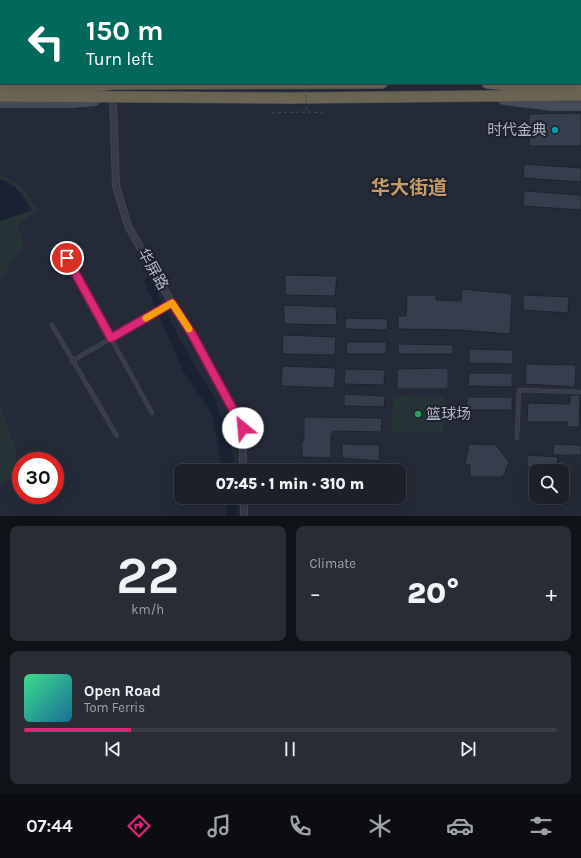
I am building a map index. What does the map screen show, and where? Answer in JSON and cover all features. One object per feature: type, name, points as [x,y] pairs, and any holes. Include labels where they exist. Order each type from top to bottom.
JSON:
[{"type":"highway","points":[[0,96],[74,92],[115,84]]},
{"type":"highway","points":[[492,84],[519,91],[581,95]]},
{"type":"highway","points":[[0,87],[74,92],[128,98],[481,97],[519,91],[581,86]]},
{"type":"main road","points":[[481,97],[553,106],[581,106]]},
{"type":"main road","points":[[0,103],[73,103],[128,98]]},
{"type":"street","name":"华屏路","points":[[113,99],[116,186],[128,226],[172,303],[192,334],[243,428],[243,464]]},
{"type":"street","points":[[244,504],[244,516]]},
{"type":"lane","points":[[67,258],[152,413]]},
{"type":"lane","points":[[72,361],[172,303]]},
{"type":"lane","points":[[52,325],[117,436]]},
{"type":"lane","points":[[517,438],[519,390],[579,392]]},
{"type":"path","points":[[305,84],[307,112]]},
{"type":"path","points":[[272,114],[307,112],[323,113]]},
{"type":"shaded area","points":[[0,173],[20,186],[39,210],[18,225],[24,244],[0,281]]},
{"type":"shaded area","name":"篮球场","points":[[393,396],[444,397],[443,432],[392,432]]},
{"type":"shaded area","points":[[0,404],[16,452],[12,452],[12,477],[0,487]]},
{"type":"water","points":[[0,179],[15,187],[32,210],[0,221]]},
{"type":"water","points":[[149,275],[183,346],[215,399],[233,455],[234,464],[222,464],[211,412],[183,371],[144,281]]},
{"type":"water","points":[[226,504],[236,504],[237,516],[227,516]]},
{"type":"building","name":"时代金典","points":[[581,113],[581,146],[529,146],[529,114]]},
{"type":"building","points":[[524,164],[581,168],[581,182],[523,178]]},
{"type":"building","points":[[524,191],[581,195],[581,210],[523,206]]},
{"type":"building","points":[[285,275],[337,276],[335,296],[285,295]]},
{"type":"building","points":[[462,289],[512,294],[510,334],[459,330],[398,329],[398,316],[406,316],[407,295],[436,295],[436,300],[461,301]]},
{"type":"building","points":[[523,295],[569,297],[568,313],[523,310]]},
{"type":"building","points":[[284,305],[336,307],[337,325],[284,324]]},
{"type":"building","points":[[345,318],[388,319],[387,330],[345,329]]},
{"type":"building","points":[[283,335],[336,337],[335,355],[282,354]]},
{"type":"building","points":[[347,342],[387,342],[386,354],[346,354]]},
{"type":"building","points":[[398,344],[453,345],[453,354],[398,354]]},
{"type":"building","points":[[469,349],[513,350],[513,364],[469,363]]},
{"type":"building","points":[[526,364],[576,365],[575,387],[525,384]]},
{"type":"building","points":[[282,366],[336,368],[334,388],[281,386]]},
{"type":"building","points":[[448,368],[448,389],[397,389],[397,369]]},
{"type":"building","points":[[345,369],[385,370],[384,385],[344,384]]},
{"type":"building","points":[[469,373],[512,373],[512,387],[468,386]]},
{"type":"building","points":[[344,394],[385,396],[384,407],[344,406]]},
{"type":"building","points":[[570,395],[580,395],[579,427],[567,427],[568,422],[527,422],[528,403],[570,404]]},
{"type":"building","points":[[467,397],[512,397],[512,410],[467,410]]},
{"type":"building","points":[[304,417],[382,418],[381,432],[333,431],[333,434],[331,434],[331,458],[302,457]]},
{"type":"building","points":[[342,444],[380,445],[379,461],[342,458]]},
{"type":"building","points":[[469,444],[496,445],[509,462],[503,477],[470,477],[470,465],[465,464]]},
{"type":"building","points":[[554,444],[581,445],[581,455],[553,455]]},
{"type":"building","points":[[527,455],[558,457],[557,464],[529,464],[529,467],[527,467]]},
{"type":"slow traffic","points":[[146,318],[172,303],[189,329]]},
{"type":"place","name":"时代金典","points":[[555,130]]},
{"type":"place","name":"篮球场","points":[[418,414]]},
{"type":"district","name":"华大街道","points":[[409,188]]},
{"type":"route","points":[[67,258],[111,338],[172,303],[192,334],[243,428]]}]
